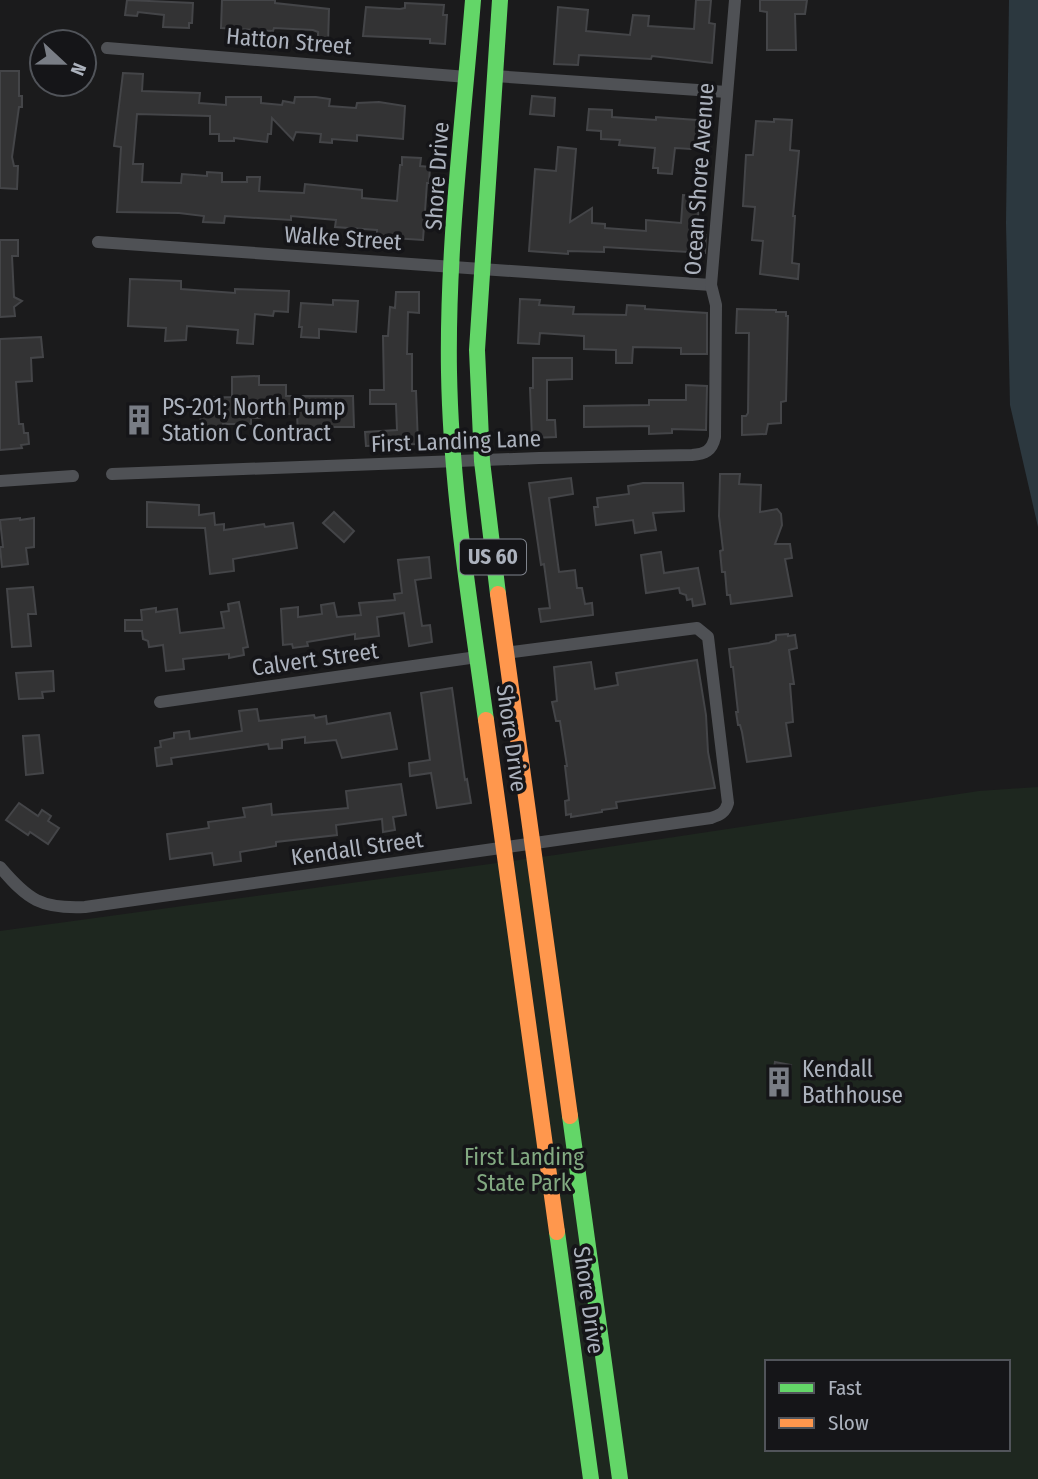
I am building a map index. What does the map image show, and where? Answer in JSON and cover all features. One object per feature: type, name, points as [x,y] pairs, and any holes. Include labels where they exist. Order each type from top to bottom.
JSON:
[{"type":"highway","name":"Shore Drive","points":[[472,0],[449,350],[455,497],[592,1479]]},
{"type":"highway","name":"Shore Drive","points":[[500,0],[477,350],[482,461],[505,653],[620,1479]]},
{"type":"street","name":"Ocean Shore Avenue","points":[[713,445],[716,305],[711,285],[735,0]]},
{"type":"street","name":"Hatton Street","points":[[107,48],[467,77]]},
{"type":"street","points":[[495,76],[727,92]]},
{"type":"street","name":"Walke Street","points":[[98,242],[711,285]]},
{"type":"street","name":"First Landing Lane","points":[[112,474],[692,455],[703,454],[713,445]]},
{"type":"street","points":[[0,481],[74,476]]},
{"type":"street","name":"Kendall Street","points":[[0,866],[31,899],[45,905],[73,908],[504,849],[720,815],[728,803],[708,637],[697,628],[505,653]]},
{"type":"street","name":"Calvert Street","points":[[160,702],[477,657]]},
{"type":"green space","name":"First Landing State Park","points":[[1038,787],[1038,1479],[0,1479],[0,931],[555,855],[979,791]]},
{"type":"shaded area","points":[[1009,0],[1038,0],[1038,527],[1010,405],[1006,223]]},
{"type":"building","points":[[127,0],[193,3],[192,23],[189,23],[189,28],[163,27],[164,15],[138,12],[137,16],[125,15]]},
{"type":"building","points":[[222,0],[275,0],[275,3],[329,9],[328,44],[318,44],[318,32],[313,30],[221,28]]},
{"type":"building","points":[[696,0],[711,0],[709,23],[715,24],[712,63],[652,56],[651,59],[579,55],[578,65],[554,64],[558,7],[588,10],[586,31],[630,35],[633,15],[649,16],[648,26],[694,29]]},
{"type":"building","points":[[760,0],[807,0],[805,14],[795,14],[796,50],[767,50],[767,12],[760,11]]},
{"type":"building","points":[[405,3],[444,5],[443,15],[447,15],[445,44],[430,43],[430,39],[363,36],[366,7],[400,9],[405,8]]},
{"type":"building","points":[[0,71],[19,71],[22,107],[19,107],[12,157],[14,166],[18,166],[17,189],[0,188]]},
{"type":"building","points":[[123,73],[143,74],[142,91],[200,93],[199,103],[226,105],[226,97],[261,97],[261,103],[282,105],[283,101],[294,103],[295,97],[316,97],[330,99],[329,106],[356,108],[357,103],[379,102],[405,106],[403,139],[357,135],[357,141],[332,139],[332,143],[320,142],[321,134],[296,132],[293,140],[272,118],[271,134],[268,134],[267,142],[234,138],[234,141],[219,141],[219,134],[210,134],[210,116],[137,114],[133,164],[143,164],[142,182],[181,183],[182,174],[207,176],[207,172],[222,173],[222,182],[247,182],[247,177],[260,177],[259,191],[304,193],[305,184],[362,190],[362,198],[397,201],[402,157],[421,158],[420,166],[430,167],[423,240],[377,237],[377,230],[335,227],[336,220],[291,216],[291,220],[225,216],[224,223],[203,222],[204,216],[179,213],[117,212],[121,147],[114,146]]},
{"type":"building","points":[[532,96],[555,98],[554,116],[530,114]]},
{"type":"building","points":[[589,109],[612,110],[612,117],[710,121],[707,150],[675,148],[672,174],[658,173],[658,168],[653,168],[655,148],[619,145],[620,140],[601,139],[601,131],[587,130]]},
{"type":"building","points":[[774,119],[792,120],[790,150],[799,151],[792,263],[799,264],[798,279],[760,274],[763,241],[752,240],[755,207],[743,206],[746,155],[753,155],[756,121],[774,122]]},
{"type":"building","points":[[558,147],[576,149],[570,222],[592,208],[592,223],[605,224],[605,228],[646,231],[646,220],[681,223],[683,195],[700,196],[696,235],[706,235],[705,253],[604,247],[604,252],[568,251],[568,254],[529,251],[535,169],[556,171]]},
{"type":"building","points":[[0,240],[18,240],[18,256],[12,256],[14,297],[22,301],[14,307],[15,316],[0,317]]},
{"type":"building","points":[[130,279],[181,281],[181,289],[235,293],[235,289],[289,291],[288,312],[274,311],[273,316],[255,314],[253,344],[237,343],[238,330],[187,326],[186,340],[165,341],[166,328],[128,326]]},
{"type":"building","points":[[396,292],[419,292],[419,313],[408,312],[407,354],[412,354],[412,391],[416,391],[418,444],[366,446],[365,432],[397,430],[396,404],[370,404],[370,390],[384,390],[383,336],[388,336],[390,307],[395,308]]},
{"type":"building","points":[[520,299],[540,300],[539,305],[574,307],[573,314],[626,315],[627,305],[645,306],[645,309],[707,313],[707,354],[681,354],[681,348],[633,347],[632,363],[616,363],[616,350],[584,349],[584,336],[540,333],[539,344],[518,343]]},
{"type":"building","points":[[333,300],[358,301],[356,332],[319,329],[319,338],[301,337],[301,303],[333,305]]},
{"type":"building","points":[[737,309],[776,310],[786,312],[788,316],[786,401],[781,402],[781,423],[768,424],[766,434],[742,435],[742,416],[748,413],[749,333],[736,333]]},
{"type":"building","points":[[41,337],[43,357],[31,358],[32,381],[16,382],[19,424],[23,424],[24,433],[28,433],[29,444],[21,445],[22,448],[0,450],[0,339]]},
{"type":"building","points":[[533,358],[572,358],[572,379],[547,380],[547,420],[555,420],[556,437],[532,438],[530,388],[533,388]]},
{"type":"building","points":[[259,376],[259,385],[286,385],[286,396],[353,396],[354,427],[315,427],[315,434],[298,434],[297,414],[260,414],[260,418],[251,418],[251,424],[223,424],[223,430],[201,431],[200,398],[232,397],[232,377]]},
{"type":"building","points":[[686,385],[707,386],[706,430],[672,429],[672,433],[649,434],[649,426],[584,427],[584,406],[649,405],[649,400],[686,400]]},
{"type":"building","name":"PS-201; North Pump Station C Contract","points":[[149,410],[150,429],[129,430],[128,411]]},
{"type":"building","points":[[720,474],[740,474],[739,484],[761,485],[760,512],[777,509],[781,514],[782,525],[775,544],[790,544],[792,558],[785,559],[792,596],[731,604],[730,595],[727,595],[725,572],[722,572],[720,551],[723,550],[719,516]]},
{"type":"building","points":[[571,478],[573,494],[549,498],[559,572],[575,570],[577,588],[582,588],[585,604],[592,603],[593,615],[541,622],[539,609],[550,608],[529,483]]},
{"type":"building","points":[[643,483],[683,483],[684,511],[653,513],[656,530],[635,533],[633,520],[596,525],[594,507],[598,507],[597,498],[629,494],[628,486]]},
{"type":"building","points":[[147,502],[199,505],[199,515],[214,513],[215,525],[224,524],[224,530],[293,523],[297,548],[233,559],[234,571],[210,574],[205,528],[147,527]]},
{"type":"building","points":[[334,512],[354,531],[344,542],[323,523]]},
{"type":"building","points":[[34,518],[34,547],[26,548],[28,564],[2,567],[0,520]]},
{"type":"building","points":[[661,552],[664,573],[698,568],[705,604],[693,606],[692,599],[687,600],[679,588],[646,593],[641,555]]},
{"type":"building","points":[[429,557],[431,578],[415,580],[422,626],[430,625],[432,642],[409,646],[404,613],[377,617],[379,636],[355,639],[355,634],[307,642],[308,646],[293,648],[292,644],[283,645],[281,609],[298,607],[298,617],[322,614],[321,605],[334,603],[337,617],[361,615],[359,603],[395,600],[394,594],[402,593],[398,560]]},
{"type":"building","points":[[33,587],[36,614],[28,614],[31,646],[12,647],[7,589]]},
{"type":"building","points":[[239,602],[248,647],[243,648],[244,655],[183,659],[184,669],[166,671],[163,645],[149,647],[148,641],[143,639],[142,631],[125,631],[125,620],[142,620],[141,610],[156,608],[156,612],[177,609],[180,633],[224,628],[221,612],[229,611],[228,604]]},
{"type":"building","points":[[776,635],[795,635],[797,648],[789,650],[794,684],[790,684],[793,722],[786,723],[791,756],[747,762],[742,732],[738,725],[729,649],[769,643],[776,640]]},
{"type":"building","points":[[697,660],[715,788],[616,802],[617,808],[602,812],[571,817],[571,814],[566,815],[565,801],[569,800],[567,766],[560,721],[556,721],[552,702],[557,701],[554,667],[591,662],[595,689],[618,685],[616,673]]},
{"type":"building","points":[[53,671],[54,691],[42,692],[43,698],[19,699],[16,673]]},
{"type":"building","points":[[452,688],[465,780],[467,779],[471,803],[437,808],[431,773],[410,776],[409,763],[430,760],[421,693]]},
{"type":"building","points":[[257,709],[259,721],[314,715],[315,718],[326,716],[327,724],[390,713],[397,749],[342,758],[336,740],[305,743],[305,737],[282,740],[282,748],[269,749],[268,744],[171,758],[172,764],[157,766],[155,748],[161,747],[160,741],[174,738],[174,733],[189,731],[190,739],[242,731],[239,711]]},
{"type":"building","points":[[39,735],[43,773],[26,775],[23,736]]},
{"type":"building","points":[[401,784],[406,815],[393,817],[395,830],[383,832],[382,819],[336,825],[337,835],[276,842],[276,846],[240,852],[241,861],[214,865],[212,853],[170,859],[167,834],[209,828],[208,822],[245,817],[243,808],[271,804],[272,815],[348,808],[346,791]]},
{"type":"building","points":[[19,803],[38,816],[42,810],[51,816],[48,821],[59,828],[48,844],[30,832],[28,835],[6,820]]},
{"type":"building","name":"Kendall Bathhouse","points":[[775,1062],[791,1065],[786,1093],[770,1089]]},
{"type":"traffic: fast","points":[[473,0],[453,232],[449,372],[457,503],[486,720]]},
{"type":"traffic: fast","points":[[498,594],[482,461],[477,350],[500,0]]},
{"type":"traffic: fast","points":[[570,1116],[620,1479]]},
{"type":"traffic: fast","points":[[557,1232],[591,1479]]},
{"type":"traffic: slow","points":[[498,594],[570,1116]]},
{"type":"traffic: slow","points":[[486,720],[557,1232]]},
{"type":"place","name":"PS-201; North Pump Station C Contract","points":[[139,420]]},
{"type":"place","name":"Kendall Bathhouse","points":[[779,1082]]}]
